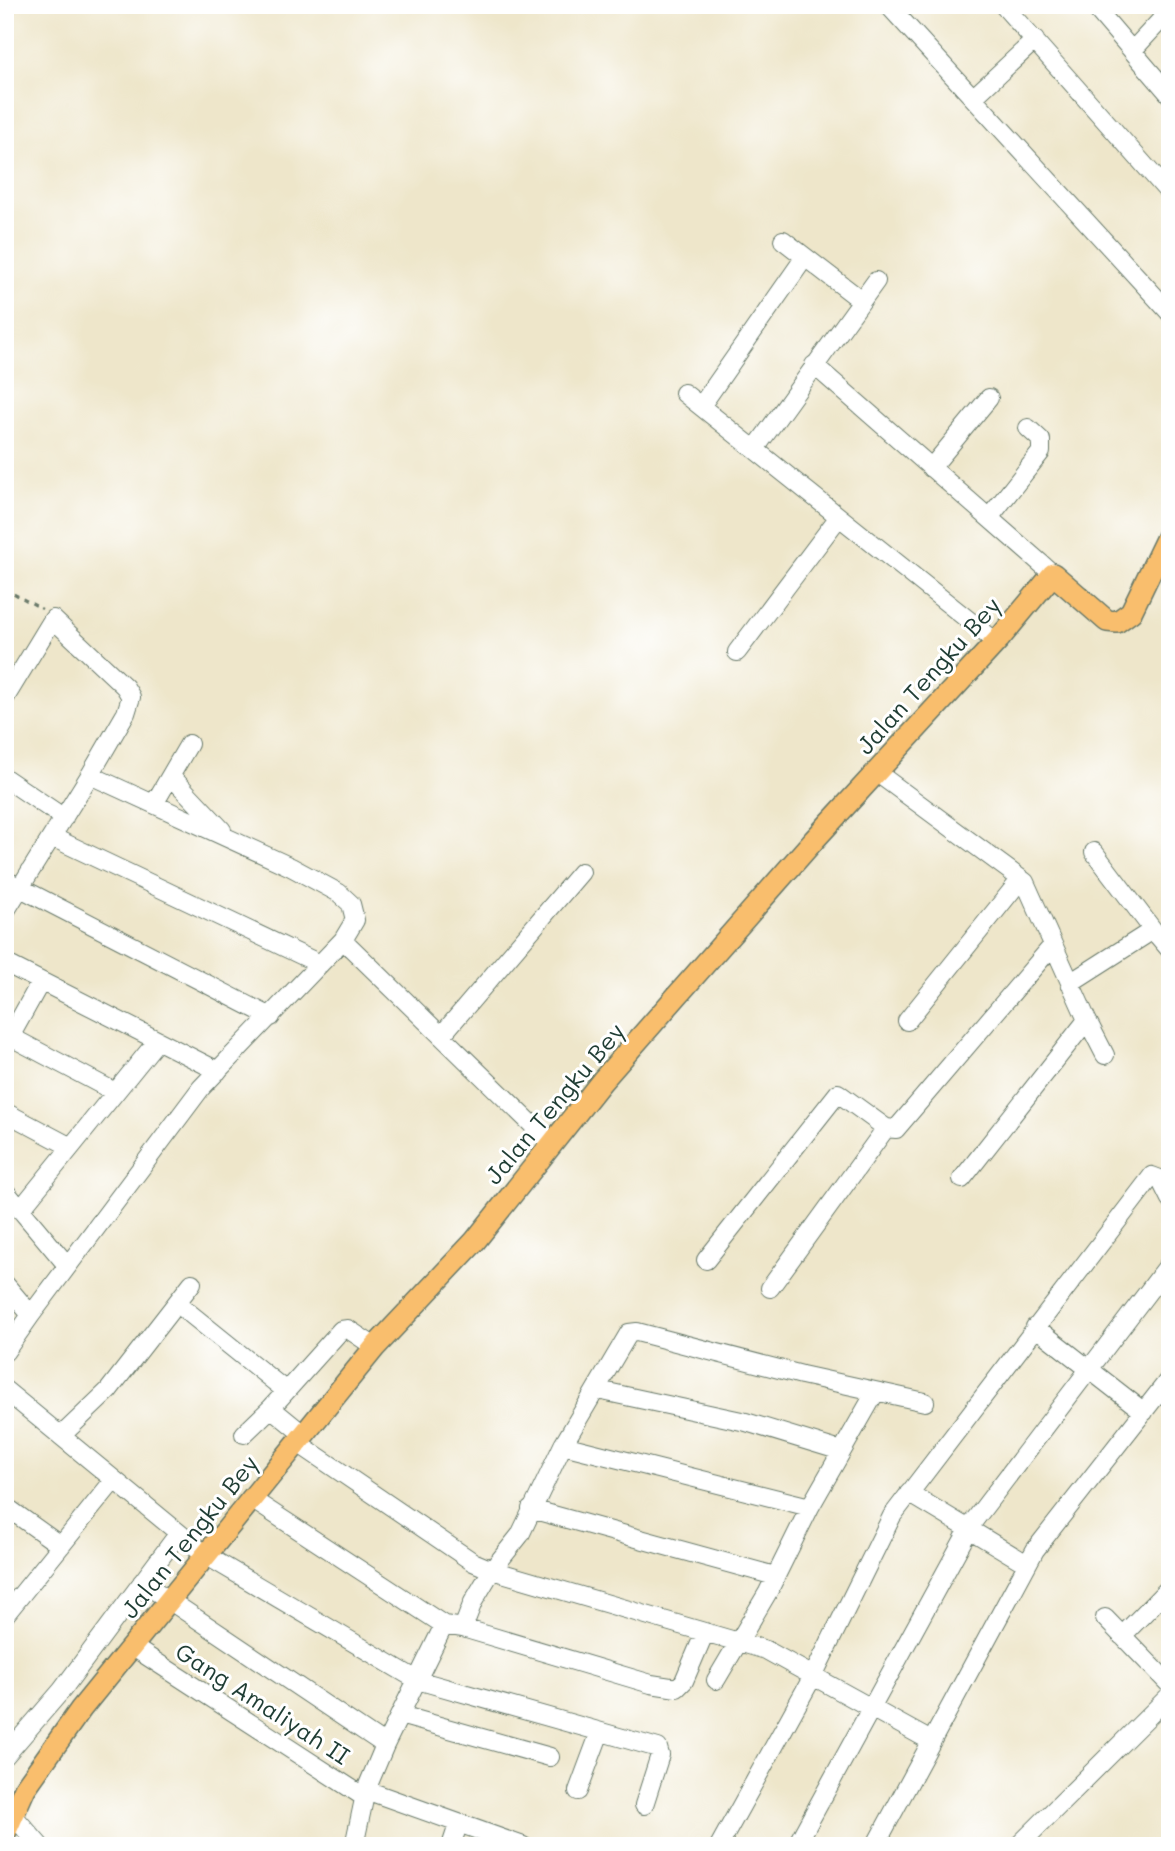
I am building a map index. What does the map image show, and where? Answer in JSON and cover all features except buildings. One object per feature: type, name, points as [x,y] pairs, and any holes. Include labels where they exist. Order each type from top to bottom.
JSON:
[{"type":"main road","points":[[1053,574],[1107,621],[1117,622],[1131,612],[1170,531]]},
{"type":"main road","name":"Jalan Tengku Bey","points":[[9,1818],[25,1788],[85,1704],[170,1603],[375,1347],[475,1241],[602,1081],[876,772],[996,642],[1053,574]]},
{"type":"street","points":[[888,5],[1170,313]]},
{"type":"street","points":[[1003,5],[1170,194]]},
{"type":"street","points":[[1093,5],[1170,95]]},
{"type":"street","points":[[1133,50],[1170,10]]},
{"type":"street","points":[[974,97],[1035,40]]},
{"type":"street","points":[[783,240],[861,300]]},
{"type":"street","points":[[701,406],[805,257]]},
{"type":"street","points":[[755,449],[876,281]]},
{"type":"street","points":[[814,365],[1053,574]]},
{"type":"street","points":[[684,393],[996,642]]},
{"type":"street","points":[[931,468],[989,398]]},
{"type":"street","points":[[989,518],[1041,452],[1041,440],[1028,428]]},
{"type":"street","points":[[737,652],[838,518]]},
{"type":"street","points":[[5,698],[53,619],[125,687],[131,697],[126,713],[64,818],[52,837],[13,884],[5,912]]},
{"type":"street","points":[[154,804],[189,744]]},
{"type":"street","points":[[876,772],[1021,879],[1105,1055]]},
{"type":"street","points":[[5,1352],[66,1264],[159,1140],[218,1071],[343,940],[355,920],[351,904],[339,893],[303,873],[227,835],[90,775]]},
{"type":"street","points":[[171,776],[227,835]]},
{"type":"street","points":[[5,778],[64,818]]},
{"type":"street","points":[[52,837],[320,964]]},
{"type":"street","points":[[1094,852],[1170,950]]},
{"type":"street","points":[[441,1036],[581,872]]},
{"type":"street","points":[[907,1021],[1021,879]]},
{"type":"street","points":[[13,884],[271,1017]]},
{"type":"street","points":[[1070,983],[1153,930]]},
{"type":"street","points":[[343,940],[552,1144]]},
{"type":"street","points":[[706,1260],[838,1093],[886,1128],[896,1129],[1053,945]]},
{"type":"street","points":[[5,962],[40,983],[218,1071]]},
{"type":"street","points":[[40,983],[8,1041],[116,1092]]},
{"type":"street","points":[[962,1179],[1087,1020]]},
{"type":"street","points":[[20,1210],[157,1041]]},
{"type":"street","points":[[5,1111],[71,1147]]},
{"type":"street","points":[[770,1288],[886,1128]]},
{"type":"street","points":[[719,1846],[813,1676],[892,1516],[1152,1176],[1160,1179],[1170,1199]]},
{"type":"street","points":[[5,1191],[66,1264]]},
{"type":"street","points":[[796,1846],[968,1531],[1170,1263]]},
{"type":"street","points":[[61,1436],[108,1391],[192,1283]]},
{"type":"street","points":[[5,1284],[31,1315]]},
{"type":"street","points":[[178,1304],[286,1391]]},
{"type":"street","points":[[1035,1328],[1144,1412]]},
{"type":"street","points":[[244,1434],[341,1330],[348,1329],[375,1347]]},
{"type":"street","points":[[463,1628],[492,1570],[520,1535],[563,1445],[598,1390],[626,1336],[633,1332],[876,1393],[925,1402]]},
{"type":"street","points":[[875,1846],[1027,1564],[1079,1491],[1170,1378]]},
{"type":"street","points":[[5,1390],[207,1556],[417,1680],[658,1748],[660,1755],[644,1805]]},
{"type":"street","points":[[598,1390],[746,1422],[842,1451]]},
{"type":"street","points":[[716,1680],[775,1576],[810,1507],[876,1393]]},
{"type":"street","points":[[271,1408],[301,1439],[473,1562],[492,1570],[766,1650],[931,1741]]},
{"type":"street","points":[[563,1445],[810,1507]]},
{"type":"street","points":[[5,1615],[114,1480]]},
{"type":"street","points":[[909,1493],[968,1531],[1027,1564]]},
{"type":"street","points":[[253,1500],[444,1625],[463,1628],[651,1684],[677,1688],[684,1681],[705,1632]]},
{"type":"street","points":[[5,1506],[61,1546]]},
{"type":"street","points":[[531,1509],[775,1576]]},
{"type":"street","points":[[5,1756],[62,1690],[179,1533]]},
{"type":"street","points":[[142,1583],[385,1745]]},
{"type":"street","points":[[1122,1636],[1168,1589]]},
{"type":"street","points":[[1105,1618],[1170,1685]]},
{"type":"street","points":[[354,1846],[366,1790],[444,1625]]},
{"type":"street","name":"Gang Amaliyah II","points":[[133,1647],[361,1796],[366,1790]]},
{"type":"street","points":[[1018,1846],[1170,1695]]},
{"type":"street","points":[[400,1716],[550,1757]]},
{"type":"street","points":[[578,1791],[600,1732]]},
{"type":"street","points":[[366,1790],[523,1846]]},
{"type":"street","points":[[9,1818],[40,1846]]},
{"type":"street","points":[[451,1846],[458,1825]]},
{"type":"path","points":[[5,589],[28,600],[53,619]]}]
